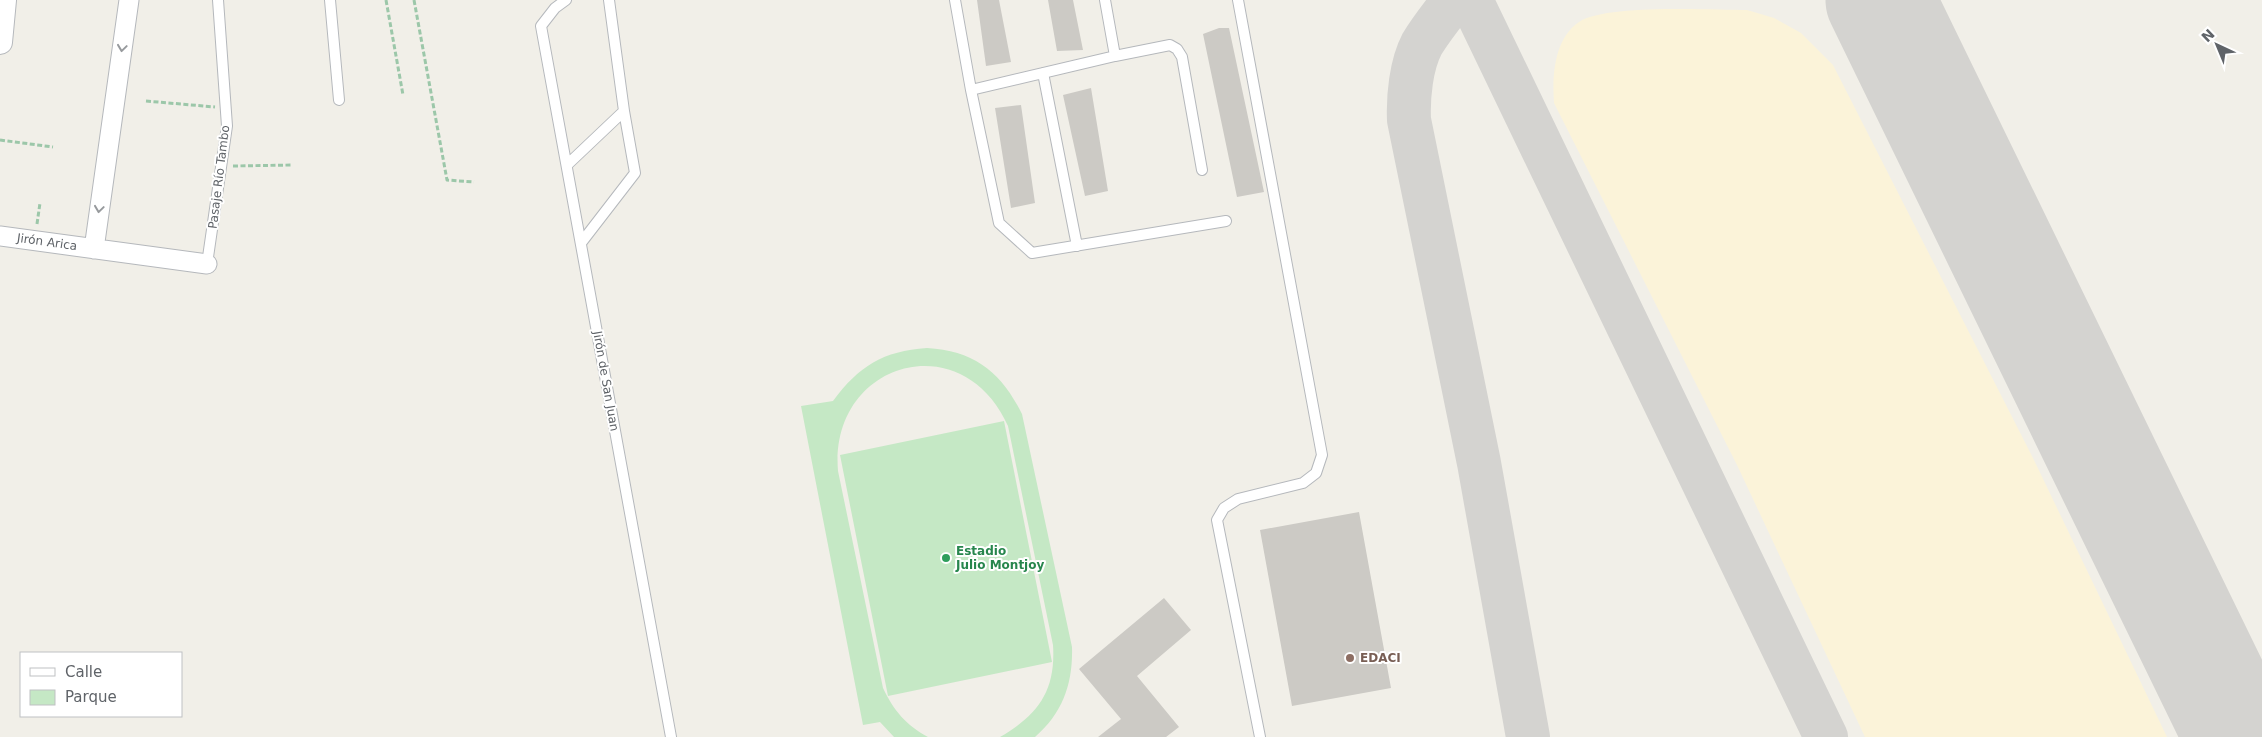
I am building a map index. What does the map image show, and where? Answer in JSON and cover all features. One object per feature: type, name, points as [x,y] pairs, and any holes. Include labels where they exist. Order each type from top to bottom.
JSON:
[{"type":"street","points":[[0,42],[4,0]]},
{"type":"street","points":[[94,249],[128,0]]},
{"type":"street","name":"Jirón Arica","points":[[0,236],[207,264]]},
{"type":"lane","name":"Pasaje Río Tambo","points":[[207,264],[227,126],[218,0]]},
{"type":"lane","points":[[330,0],[339,100]]},
{"type":"lane","name":"Jirón de San Juan","points":[[566,0],[555,8],[541,26],[671,737]]},
{"type":"lane","points":[[581,243],[635,173],[624,111],[609,0]]},
{"type":"lane","points":[[955,0],[971,90],[999,223],[1032,254],[1226,221]]},
{"type":"lane","points":[[1105,0],[1115,56]]},
{"type":"lane","points":[[1238,0],[1322,455],[1316,473],[1303,483],[1238,499],[1224,508],[1217,520],[1260,737]]},
{"type":"lane","points":[[971,90],[1170,45],[1178,49],[1182,57],[1202,170]]},
{"type":"lane","points":[[1043,73],[1077,246]]},
{"type":"lane","points":[[567,166],[624,111]]},
{"type":"path","points":[[386,0],[403,95]]},
{"type":"path","points":[[414,0],[448,180],[474,182]]},
{"type":"path","points":[[146,101],[225,107]]},
{"type":"path","points":[[0,140],[53,147]]},
{"type":"path","points":[[221,167],[293,165]]},
{"type":"path","points":[[34,241],[40,203]]},
{"type":"green space","points":[[927,348],[959,354],[985,366],[1005,386],[1022,414],[1072,647],[1071,673],[1064,696],[1053,718],[1035,737],[1000,737],[1025,720],[1042,700],[1048,689],[1053,661],[1053,645],[1008,426],[987,394],[961,374],[932,366],[902,369],[876,382],[854,404],[841,434],[838,471],[883,688],[901,717],[913,728],[928,737],[894,737],[880,722],[863,725],[801,406],[833,401],[852,378],[873,362],[897,353]]},
{"type":"green space","name":"Estadio Julio Montjoy","points":[[1004,421],[1052,662],[888,696],[840,455]]},
{"type":"sand","points":[[1634,10],[1747,10],[1774,18],[1801,33],[1833,65],[2033,458],[2167,737],[1865,737],[1737,465],[1554,103],[1556,59],[1564,38],[1579,22],[1592,16]]},
{"type":"building","points":[[977,0],[999,0],[1011,62],[986,66]]},
{"type":"building","points":[[1048,0],[1073,0],[1083,50],[1057,51]]},
{"type":"building","points":[[1219,28],[1229,28],[1264,192],[1237,197],[1203,34]]},
{"type":"building","points":[[1091,88],[1108,191],[1085,196],[1063,95]]},
{"type":"building","points":[[1021,105],[1035,203],[1011,208],[995,108]]},
{"type":"building","points":[[1359,512],[1391,688],[1292,706],[1260,530]]},
{"type":"building","points":[[1164,598],[1191,630],[1137,676],[1179,727],[1166,737],[1098,737],[1121,719],[1079,669]]},
{"type":"taxiway","points":[[1454,0],[1429,33],[1418,52],[1411,81],[1409,120],[1479,463],[1528,737]]},
{"type":"taxiway","points":[[1471,0],[1826,737]]},
{"type":"runway","points":[[1880,0],[2239,737]]},
{"type":"place","name":"Estadio Julio Montjoy","points":[[946,558]]},
{"type":"place","name":"EDACI","points":[[1350,658]]}]
